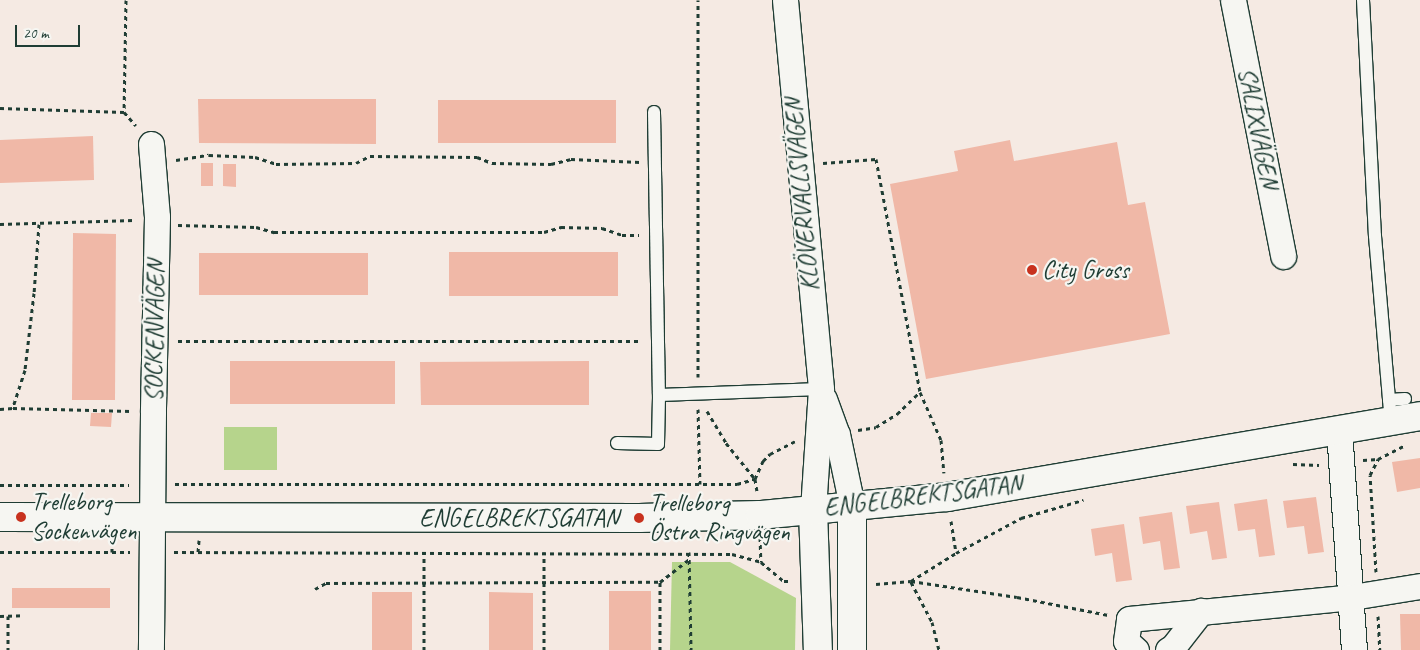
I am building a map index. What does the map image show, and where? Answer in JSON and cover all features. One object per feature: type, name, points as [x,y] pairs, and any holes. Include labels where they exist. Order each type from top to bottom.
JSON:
[{"type":"main road","name":"ENGELBREKTSGATAN","points":[[0,517],[639,518],[760,515],[947,497],[1339,430],[1404,415]]},
{"type":"main road","points":[[852,506],[852,650]]},
{"type":"main road","points":[[813,510],[818,650]]},
{"type":"street","name":"KLÖVERVALLSVÄGEN","points":[[785,0],[821,389],[828,435],[852,506]]},
{"type":"street","name":"SALIXVÄGEN","points":[[1233,0],[1283,256]]},
{"type":"street","name":"SOCKENVÄGEN","points":[[151,650],[157,221],[152,153]]},
{"type":"street","points":[[1339,430],[1352,597],[1354,650]]},
{"type":"street","name":"KLÖVERVALLSVÄGEN","points":[[813,510],[828,435]]},
{"type":"street","points":[[1136,650],[1126,642],[1129,619],[1352,597],[1420,586]]},
{"type":"street","points":[[1168,650],[1174,647],[1201,612]]},
{"type":"lane","points":[[1363,0],[1375,236],[1404,415]]},
{"type":"lane","points":[[617,443],[658,444],[659,395],[654,236],[654,112]]},
{"type":"lane","points":[[659,395],[821,389]]},
{"type":"path","points":[[126,0],[124,112],[152,153],[190,160],[209,156],[255,158],[276,164],[356,163],[370,156],[477,157],[492,163],[551,164],[571,159],[654,162]]},
{"type":"path","points":[[698,0],[698,394],[700,484]]},
{"type":"path","points":[[0,108],[124,112]]},
{"type":"path","points":[[799,165],[876,159],[920,392],[941,440],[947,497],[956,553]]},
{"type":"path","points":[[0,224],[157,221],[256,227],[274,232],[544,232],[561,227],[602,228],[622,235],[654,236]]},
{"type":"path","points":[[13,408],[25,370],[39,224]]},
{"type":"path","points":[[154,341],[657,341]]},
{"type":"path","points":[[761,562],[760,515],[755,479],[762,461],[770,454],[793,442],[876,427],[897,414],[920,392]]},
{"type":"path","points":[[698,394],[726,443],[755,479]]},
{"type":"path","points":[[0,409],[153,412]]},
{"type":"path","points":[[1380,650],[1370,475],[1404,415]]},
{"type":"path","points":[[1289,464],[1314,466],[1342,461],[1378,459]]},
{"type":"path","points":[[0,485],[738,484],[755,479]]},
{"type":"path","points":[[911,581],[956,553],[1021,518],[1087,499]]},
{"type":"path","points":[[21,544],[21,552]]},
{"type":"path","points":[[639,546],[640,552]]},
{"type":"path","points":[[0,552],[689,552],[732,554],[761,562],[784,581],[817,583]]},
{"type":"path","points":[[424,552],[424,650]]},
{"type":"path","points":[[544,552],[544,650]]},
{"type":"path","points":[[689,552],[691,650]]},
{"type":"path","points":[[315,589],[326,583],[660,582],[689,559]]},
{"type":"path","points":[[911,581],[932,622],[939,650]]},
{"type":"path","points":[[852,586],[911,581],[1018,597],[1129,619]]},
{"type":"path","points":[[660,582],[660,650]]},
{"type":"path","points":[[0,616],[24,615]]},
{"type":"path","points":[[8,616],[8,650]]},
{"type":"green space","points":[[224,427],[277,427],[277,470],[224,470]]},
{"type":"green space","points":[[672,562],[730,562],[796,598],[795,650],[670,650]]},
{"type":"building","points":[[198,99],[376,99],[376,144],[199,143]]},
{"type":"building","points":[[438,100],[616,100],[616,143],[438,143]]},
{"type":"building","points":[[93,136],[94,180],[0,183],[0,140]]},
{"type":"building","name":"City Gross","points":[[1010,140],[1014,161],[1117,142],[1128,205],[1145,202],[1170,334],[926,379],[890,184],[958,171],[954,151]]},
{"type":"building","points":[[201,163],[213,163],[213,186],[201,186]]},
{"type":"building","points":[[223,164],[236,164],[236,187],[223,186]]},
{"type":"building","points":[[73,233],[116,234],[115,400],[72,400]]},
{"type":"building","points":[[449,252],[618,252],[618,296],[449,296]]},
{"type":"building","points":[[199,253],[368,253],[368,295],[199,295]]},
{"type":"building","points":[[230,361],[395,361],[395,404],[230,404]]},
{"type":"building","points":[[589,361],[589,405],[421,405],[420,362]]},
{"type":"building","points":[[91,413],[112,413],[111,427],[90,426]]},
{"type":"building","points":[[1420,458],[1420,488],[1397,492],[1392,462]]},
{"type":"building","points":[[1316,497],[1324,552],[1308,554],[1304,526],[1287,528],[1283,501]]},
{"type":"building","points":[[1267,499],[1275,555],[1259,557],[1255,529],[1238,531],[1234,504]]},
{"type":"building","points":[[1219,502],[1227,558],[1212,560],[1207,531],[1190,534],[1186,506]]},
{"type":"building","points":[[1172,512],[1180,568],[1164,570],[1160,541],[1143,544],[1139,517]]},
{"type":"building","points":[[1124,524],[1132,580],[1116,582],[1112,553],[1095,556],[1091,529]]},
{"type":"building","points":[[12,588],[110,588],[110,608],[12,608]]},
{"type":"building","points":[[609,591],[651,591],[651,650],[609,650]]},
{"type":"building","points":[[372,592],[412,592],[412,650],[372,650]]},
{"type":"building","points":[[489,592],[533,593],[533,650],[489,650]]},
{"type":"building","points":[[1400,614],[1420,614],[1420,650],[1401,650]]},
{"type":"place","name":"City Gross","points":[[1032,270]]},
{"type":"place","name":"Trelleborg Sockenvägen","points":[[21,517]]},
{"type":"place","name":"Trelleborg Östra Ringvägen","points":[[639,518]]}]
